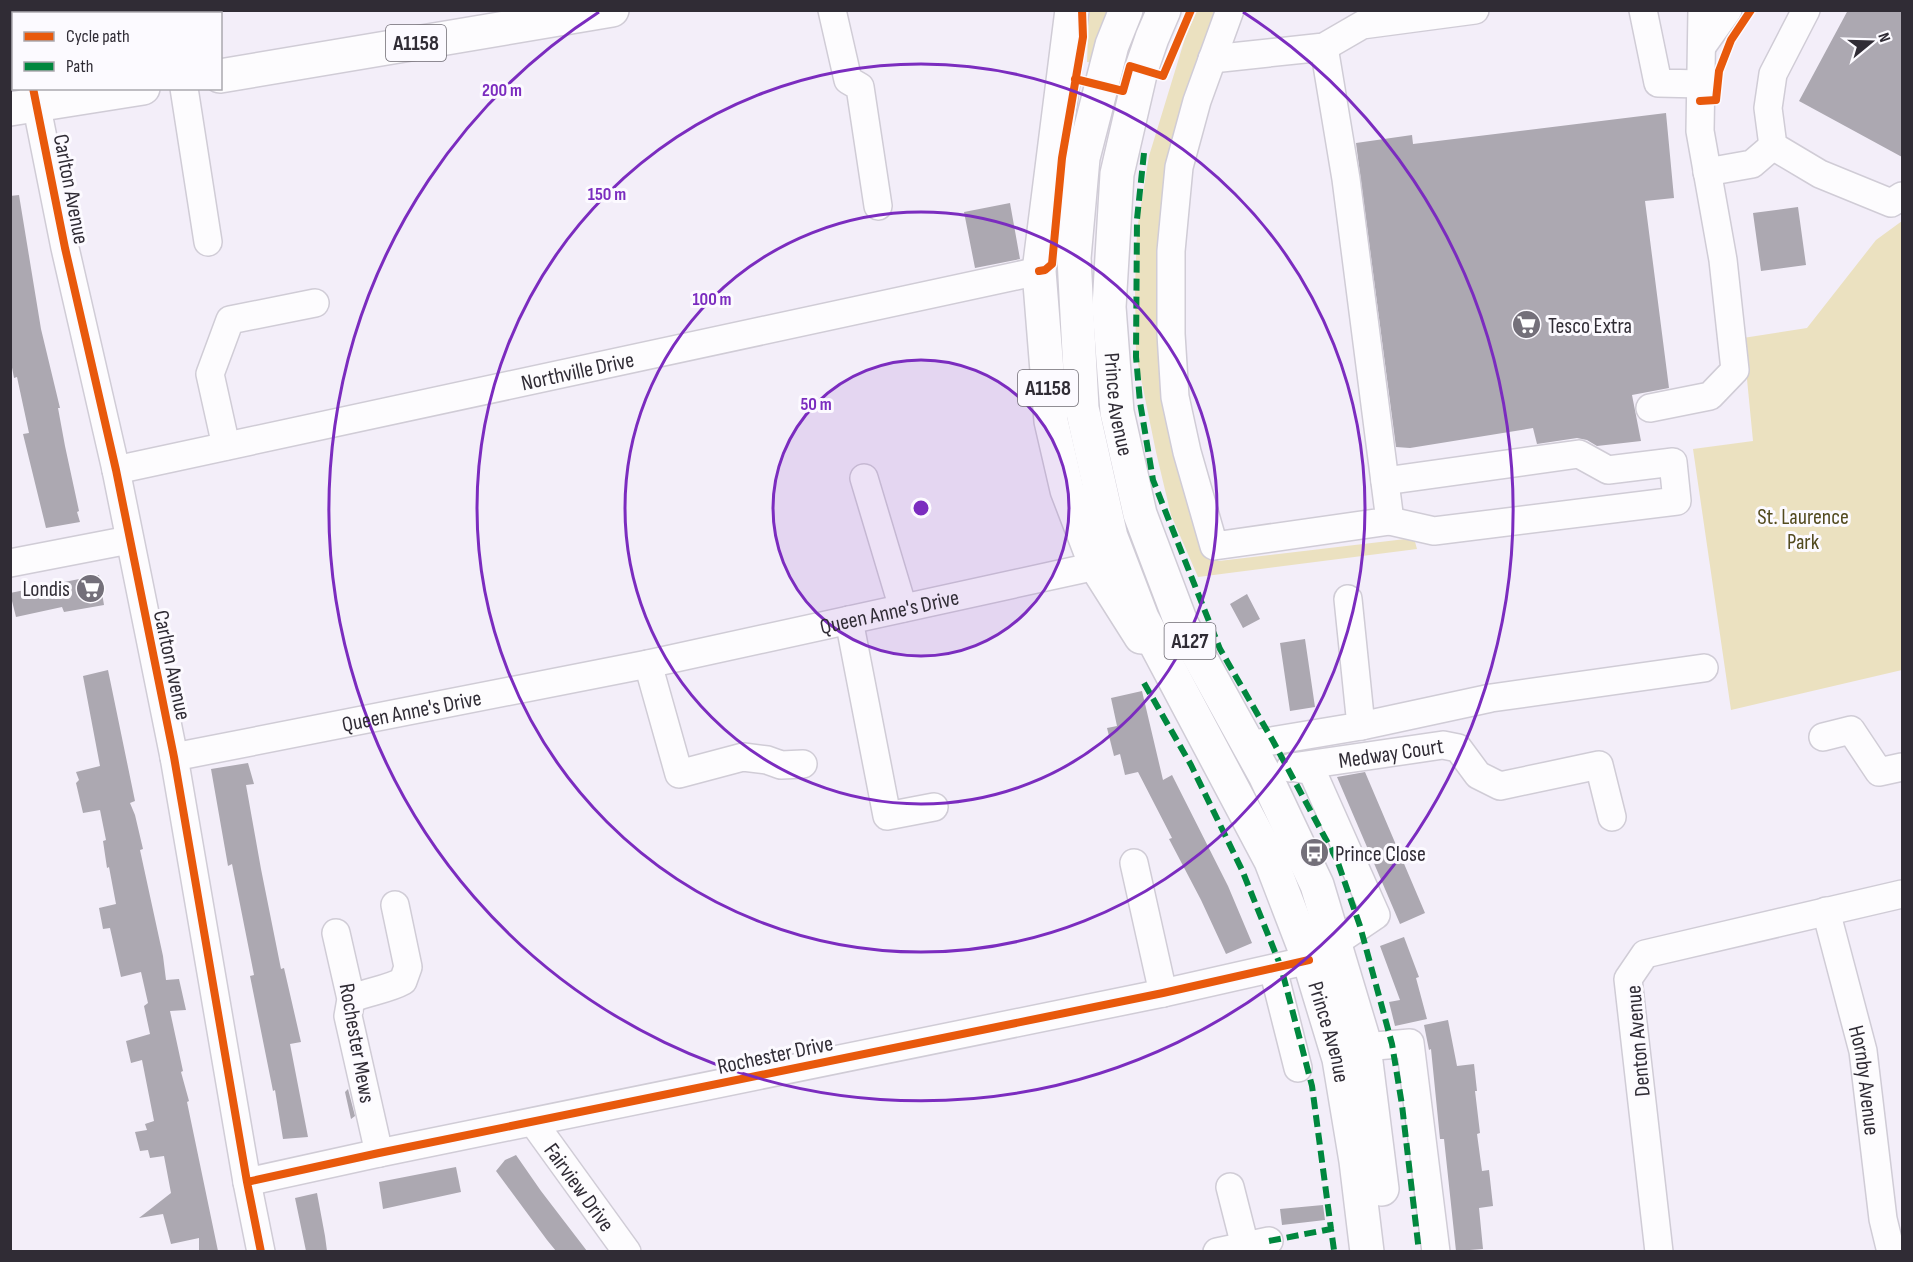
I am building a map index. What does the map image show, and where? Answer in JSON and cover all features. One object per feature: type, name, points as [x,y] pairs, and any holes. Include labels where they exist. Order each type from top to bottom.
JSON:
[{"type":"main road","name":"A1158","points":[[222,76],[612,10]]},
{"type":"main road","name":"Prince Avenue","points":[[1072,10],[1039,271],[1051,421],[1067,490],[1096,566],[1202,729]]},
{"type":"main road","name":"Prince Avenue","points":[[1126,10],[1112,45],[1083,158],[1074,258],[1082,408],[1111,537],[1142,618],[1271,861],[1309,960],[1339,1059],[1356,1161],[1367,1251]]},
{"type":"main road","name":"Prince Avenue","points":[[1164,10],[1141,70],[1117,174],[1109,307],[1117,412],[1140,514],[1182,626],[1248,745],[1279,771],[1317,885],[1364,1047],[1390,1251]]},
{"type":"main road","points":[[27,101],[125,90]]},
{"type":"street","points":[[832,10],[849,80],[861,87],[878,206]]},
{"type":"street","points":[[1230,10],[1197,101],[1179,167],[1171,260],[1171,334],[1175,397],[1187,452],[1214,546],[1390,521],[1434,531],[1677,501],[1673,462],[1608,470],[1579,454],[1385,481]]},
{"type":"street","points":[[1212,59],[1324,47],[1362,25],[1476,10]]},
{"type":"street","points":[[1643,10],[1658,83],[1701,84]]},
{"type":"street","points":[[1650,408],[1710,396],[1735,370],[1723,260],[1700,131],[1702,10]]},
{"type":"street","points":[[1703,45],[1728,10]]},
{"type":"street","points":[[1773,146],[1768,108],[1773,74],[1806,10]]},
{"type":"street","points":[[1324,47],[1349,202],[1390,521]]},
{"type":"street","points":[[183,90],[208,242]]},
{"type":"street","name":"Carlton Avenue","points":[[27,101],[65,249],[117,470],[129,540],[174,758],[261,1251]]},
{"type":"street","points":[[1707,172],[1752,164],[1773,146]]},
{"type":"street","points":[[1773,146],[1820,174],[1891,203],[1902,196]]},
{"type":"street","name":"Northville Drive","points":[[117,470],[1039,271]]},
{"type":"street","points":[[226,446],[210,374],[230,320],[315,303]]},
{"type":"street","points":[[864,478],[903,609]]},
{"type":"street","points":[[10,563],[129,540]]},
{"type":"street","name":"Queen Anne's Drive","points":[[174,758],[648,664],[1096,566]]},
{"type":"street","points":[[1348,598],[1361,726]]},
{"type":"street","points":[[849,620],[887,816],[934,807]]},
{"type":"street","points":[[648,664],[679,774],[743,757],[767,760],[781,765],[803,764]]},
{"type":"street","points":[[1248,745],[1361,726],[1491,698],[1704,668]]},
{"type":"street","points":[[1823,737],[1851,730],[1879,772],[1902,767]]},
{"type":"street","name":"Medway Court","points":[[1279,771],[1443,745],[1458,748],[1478,775],[1500,786],[1599,765],[1612,817]]},
{"type":"street","name":"Prince Avenue","points":[[1279,771],[1312,771],[1376,915],[1335,942]]},
{"type":"street","points":[[1134,863],[1163,993]]},
{"type":"street","name":"Denton Avenue","points":[[1659,1251],[1628,979],[1645,954],[1902,894]]},
{"type":"street","points":[[351,999],[362,994],[391,988],[403,981],[408,967],[395,905]]},
{"type":"street","name":"Hornby Avenue","points":[[1826,911],[1863,1051],[1883,1219],[1891,1251]]},
{"type":"street","name":"Rochester Mews","points":[[336,933],[351,999],[348,1016],[380,1153]]},
{"type":"street","name":"Rochester Drive","points":[[247,1182],[1163,993],[1309,960]]},
{"type":"street","points":[[1273,969],[1298,1068]]},
{"type":"street","name":"Prince Avenue","points":[[1364,1047],[1410,1042],[1436,1251]]},
{"type":"street","name":"Fairview Drive","points":[[533,1122],[627,1251]]},
{"type":"street","points":[[1230,1187],[1242,1247]]},
{"type":"green space","points":[[1089,11],[1111,11],[1093,63],[1087,62]]},
{"type":"green space","points":[[1197,11],[1220,11],[1158,277],[1158,351],[1174,445],[1188,506],[1206,555],[1219,561],[1414,538],[1417,549],[1198,577],[1171,515],[1136,354],[1137,230],[1149,156],[1186,35]]},
{"type":"green space","name":"St. Laurence Park","points":[[1902,221],[1902,670],[1731,710],[1693,449],[1753,441],[1743,338],[1807,328],[1876,240]]},
{"type":"building","points":[[1848,10],[1902,10],[1902,157],[1799,101]]},
{"type":"building","name":"Tesco Extra","points":[[1666,113],[1674,198],[1645,201],[1669,388],[1632,395],[1641,441],[1597,446],[1587,440],[1577,438],[1537,444],[1533,428],[1410,448],[1396,447],[1356,143],[1412,135],[1413,144]]},
{"type":"building","points":[[19,195],[41,329],[60,408],[58,408],[80,522],[46,528],[23,434],[29,433],[17,377],[14,378],[10,357],[10,196]]},
{"type":"building","points":[[1010,203],[1020,259],[975,268],[964,212]]},
{"type":"building","points":[[1798,207],[1806,265],[1761,271],[1753,213]]},
{"type":"building","points":[[99,575],[104,605],[64,612],[62,607],[16,617],[10,593]]},
{"type":"building","points":[[1247,594],[1260,619],[1243,628],[1230,604]]},
{"type":"building","points":[[1305,639],[1315,707],[1290,711],[1280,643]]},
{"type":"building","points":[[108,670],[135,801],[130,803],[143,849],[140,850],[166,980],[179,979],[186,1010],[170,1011],[218,1251],[199,1251],[199,1238],[171,1244],[163,1214],[139,1218],[171,1193],[164,1156],[150,1158],[148,1150],[140,1151],[135,1132],[147,1130],[145,1124],[154,1121],[142,1060],[131,1063],[126,1041],[150,1034],[144,1006],[148,1003],[141,972],[121,977],[110,928],[103,929],[99,908],[116,904],[109,867],[107,868],[103,841],[106,840],[100,810],[83,813],[76,783],[79,780],[76,772],[100,766],[83,676]]},
{"type":"building","points":[[1142,691],[1163,780],[1172,775],[1228,886],[1252,943],[1226,954],[1169,839],[1172,838],[1138,772],[1125,775],[1120,754],[1114,756],[1107,728],[1117,726],[1111,698]]},
{"type":"building","points":[[248,763],[254,784],[246,785],[261,869],[281,969],[284,968],[301,1042],[290,1044],[308,1137],[283,1139],[275,1090],[273,1091],[250,976],[254,975],[232,864],[228,866],[211,769]]},
{"type":"building","points":[[1365,772],[1425,913],[1400,924],[1337,777]]},
{"type":"building","points":[[1404,937],[1419,977],[1416,978],[1427,1019],[1395,1026],[1389,1002],[1400,1000],[1380,946]]},
{"type":"building","points":[[1448,1020],[1457,1066],[1474,1064],[1480,1133],[1477,1134],[1482,1171],[1489,1170],[1493,1206],[1479,1208],[1483,1249],[1456,1251],[1444,1139],[1440,1139],[1431,1049],[1429,1050],[1424,1025]]},
{"type":"building","points":[[348,1089],[355,1116],[351,1119],[345,1092]]},
{"type":"building","points":[[516,1155],[587,1251],[556,1251],[547,1240],[496,1171],[505,1160]]},
{"type":"building","points":[[456,1167],[461,1192],[383,1209],[379,1182]]},
{"type":"building","points":[[317,1193],[327,1251],[306,1251],[295,1198]]},
{"type":"building","points":[[1323,1205],[1325,1220],[1282,1225],[1280,1209]]},
{"type":"marked path","points":[[1144,153],[1137,219],[1136,357],[1140,402],[1153,480],[1220,649],[1337,860],[1360,926],[1392,1044],[1402,1105],[1419,1252]]},
{"type":"marked path","points":[[1144,683],[1191,765],[1242,870],[1281,967],[1312,1086],[1331,1229]]},
{"type":"marked path","points":[[1269,1241],[1331,1229],[1334,1250]]},
{"type":"cycle path","points":[[1039,271],[1045,270],[1052,264],[1062,158],[1083,37],[1082,10]]},
{"type":"cycle path","points":[[1075,79],[1123,91],[1130,66],[1163,76],[1191,10]]},
{"type":"cycle path","points":[[1700,101],[1716,100],[1719,71],[1731,40],[1751,10]]},
{"type":"cycle path","points":[[33,90],[65,248],[116,470],[174,757],[261,1252]]},
{"type":"cycle path","points":[[247,1182],[1163,993],[1309,960]]},
{"type":"place","name":"Tesco Extra","points":[[1527,325]]},
{"type":"place","name":"Londis","points":[[91,588]]},
{"type":"place","name":"Prince Close","points":[[1314,853]]}]
